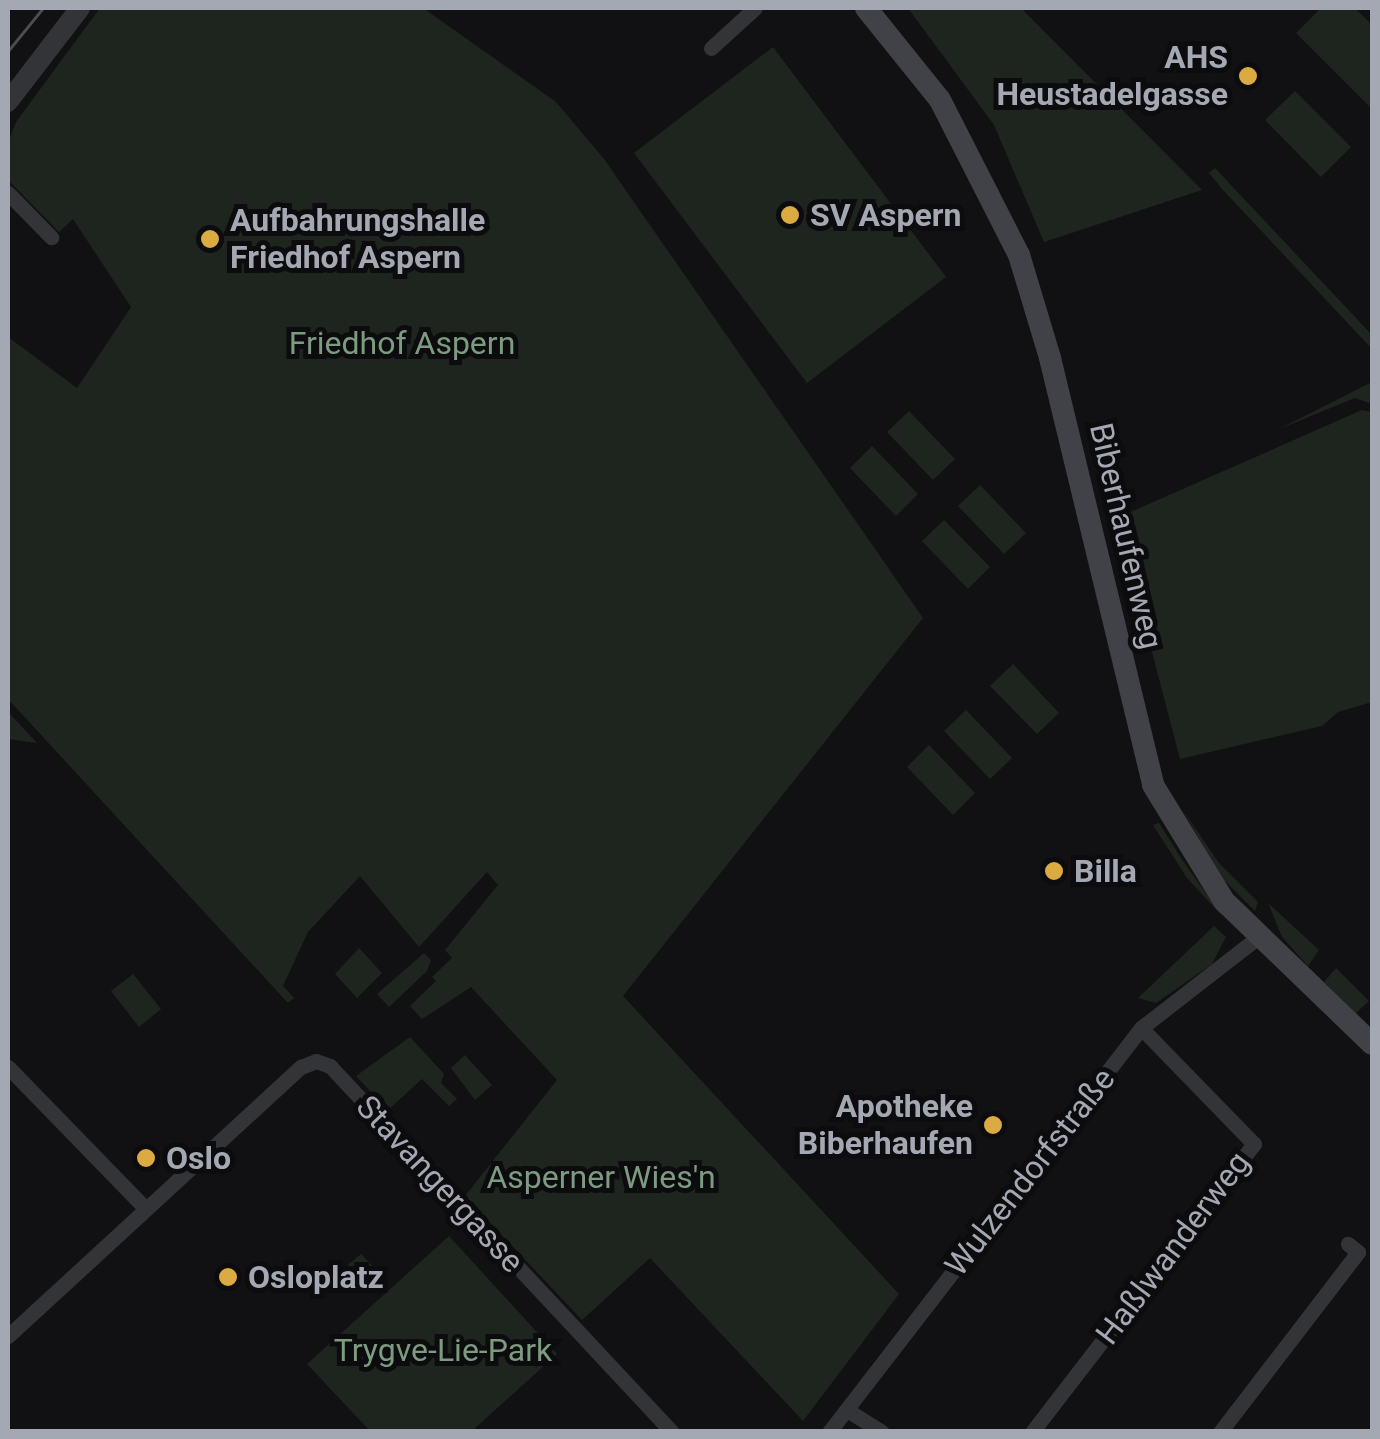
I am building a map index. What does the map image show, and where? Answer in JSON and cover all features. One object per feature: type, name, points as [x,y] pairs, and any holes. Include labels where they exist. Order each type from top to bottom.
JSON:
[{"type":"main road","name":"Biberhaufenweg","points":[[866,8],[940,100],[1019,255],[1054,376],[1148,770],[1189,852],[1257,938],[1372,1044]]},
{"type":"street","points":[[8,80],[63,8]]},
{"type":"street","points":[[8,102],[80,8]]},
{"type":"street","points":[[711,48],[755,8]]},
{"type":"street","points":[[8,193],[51,237]]},
{"type":"street","name":"Wulzendorfstraße","points":[[829,1432],[1141,1028],[1257,938]]},
{"type":"street","name":"Haßlwanderweg","points":[[1032,1432],[1254,1144],[1141,1028]]},
{"type":"street","name":"Stavangergasse","points":[[146,1209],[301,1067],[316,1061],[330,1066],[672,1432]]},
{"type":"street","points":[[8,1067],[146,1209],[8,1336]]},
{"type":"street","points":[[1220,1432],[1358,1252],[1348,1244]]},
{"type":"street","points":[[846,1410],[882,1432]]},
{"type":"green space","name":"Friedhof Aspern","points":[[100,8],[423,8],[556,102],[604,159],[923,618],[623,996],[899,1294],[803,1421],[650,1258],[582,1320],[465,1196],[557,1080],[471,987],[422,1019],[410,1006],[436,981],[432,977],[452,958],[445,950],[498,885],[487,872],[419,947],[360,876],[308,932],[283,986],[294,998],[288,1003],[8,699],[8,337],[77,388],[131,307],[73,219],[59,232],[8,180],[8,143],[16,122]]},
{"type":"green space","points":[[908,8],[1021,8],[1202,190],[1044,242],[994,125]]},
{"type":"green space","points":[[1321,8],[1355,8],[1372,25],[1372,109],[1296,33]]},
{"type":"green space","name":"SV Aspern","points":[[773,47],[946,277],[807,383],[634,153]]},
{"type":"green space","points":[[1295,91],[1351,147],[1321,177],[1265,120]]},
{"type":"green space","points":[[1215,168],[1372,335],[1372,349],[1223,190],[1209,173]]},
{"type":"green space","points":[[1372,382],[1372,404],[1355,398],[1279,429]]},
{"type":"green space","points":[[1362,410],[1372,412],[1372,702],[1338,712],[1322,726],[1180,759],[1117,518]]},
{"type":"green space","points":[[909,411],[955,459],[933,480],[887,432]]},
{"type":"green space","points":[[872,446],[918,494],[896,516],[850,468]]},
{"type":"green space","points":[[980,485],[1026,533],[1004,554],[958,506]]},
{"type":"green space","points":[[944,520],[990,567],[968,589],[922,541]]},
{"type":"green space","points":[[1013,664],[1059,713],[1037,734],[990,686]]},
{"type":"green space","points":[[966,710],[1012,758],[990,779],[944,731]]},
{"type":"green space","points":[[8,712],[37,743],[8,739]]},
{"type":"green space","points":[[929,745],[975,793],[953,815],[907,767]]},
{"type":"green space","points":[[1182,809],[1219,863],[1258,902],[1255,911],[1222,878]]},
{"type":"green space","points":[[1159,823],[1223,917],[1187,878],[1153,825]]},
{"type":"green space","points":[[1268,903],[1319,950],[1308,966],[1282,937]]},
{"type":"green space","points":[[1214,926],[1226,937],[1212,964],[1156,1003],[1138,998]]},
{"type":"green space","points":[[359,948],[382,973],[357,998],[335,974]]},
{"type":"green space","points":[[424,953],[431,960],[427,971],[389,1007],[377,994]]},
{"type":"green space","points":[[1336,968],[1369,1001],[1356,1013],[1324,982]]},
{"type":"green space","points":[[133,974],[161,1009],[139,1027],[111,991]]},
{"type":"green space","points":[[410,1037],[444,1074],[441,1083],[457,1099],[449,1106],[422,1079],[388,1110],[356,1076]]},
{"type":"green space","points":[[465,1055],[492,1085],[475,1100],[451,1068]]},
{"type":"green space","name":"Trygve-Lie-Park","points":[[449,1236],[557,1354],[472,1431],[370,1431],[307,1364]]},
{"type":"green space","points":[[361,1254],[386,1280],[376,1289],[348,1265]]},
{"type":"tram line","points":[[8,51],[43,8]]},
{"type":"place","name":"AHS Heustadelgasse","points":[[1248,76]]},
{"type":"place","name":"SV Aspern","points":[[790,215]]},
{"type":"place","name":"Aufbahrungshalle Friedhof Aspern","points":[[210,239]]},
{"type":"place","name":"Billa","points":[[1054,871]]},
{"type":"place","name":"Apotheke Biberhaufen","points":[[993,1125]]},
{"type":"place","name":"Oslo","points":[[146,1158]]},
{"type":"place","name":"Osloplatz","points":[[228,1277]]},
{"type":"park label","name":"Asperner Wies'n","points":[[601,1177]]}]
